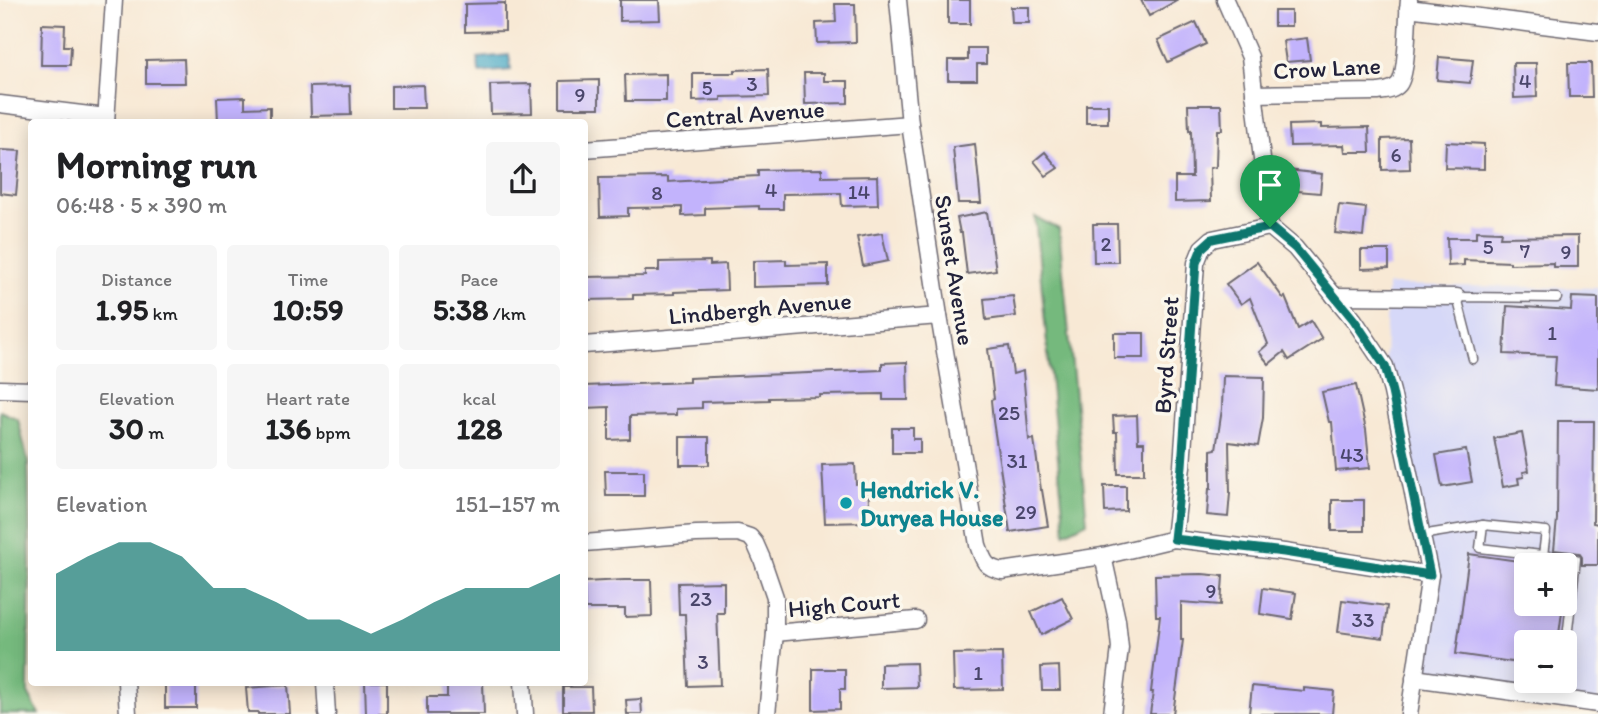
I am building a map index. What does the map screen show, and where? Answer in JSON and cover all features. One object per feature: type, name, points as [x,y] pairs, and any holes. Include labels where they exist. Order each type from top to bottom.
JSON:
[{"type":"street","points":[[106,119],[114,0]]},
{"type":"street","name":"Sunset Avenue","points":[[898,0],[909,124],[978,545],[985,564],[1002,571],[1103,556]]},
{"type":"street","points":[[1225,0],[1251,57],[1270,227],[1295,248],[1354,320],[1385,366],[1392,392],[1430,575],[1409,714]]},
{"type":"street","points":[[1408,4],[1598,32]]},
{"type":"street","name":"Crow Lane","points":[[1254,94],[1390,90],[1400,83],[1404,71],[1408,4]]},
{"type":"street","points":[[0,104],[99,119]]},
{"type":"street","name":"Central Avenue","points":[[588,149],[909,124]]},
{"type":"street","name":"Byrd Street","points":[[1174,539],[1182,466],[1196,263],[1202,248],[1212,239],[1270,227]]},
{"type":"street","points":[[1334,296],[1457,297]]},
{"type":"street","name":"Lindbergh Avenue","points":[[588,345],[939,316]]},
{"type":"street","points":[[0,389],[28,390]]},
{"type":"street","points":[[588,543],[696,534],[738,533],[750,537],[762,559],[775,597],[775,633],[767,714]]},
{"type":"street","points":[[1112,714],[1120,648],[1117,620],[1103,556],[1174,539],[1284,552],[1430,575]]},
{"type":"street","name":"High Court","points":[[775,633],[916,620]]},
{"type":"street","points":[[1414,678],[1598,704]]},
{"type":"street","points":[[126,686],[128,714]]},
{"type":"street","points":[[325,686],[327,714]]},
{"type":"street","points":[[523,686],[525,714]]},
{"type":"lane","points":[[1473,359],[1457,297],[1557,298]]},
{"type":"lane","points":[[1483,524],[1480,548],[1525,553]]},
{"type":"lane","points":[[1421,535],[1483,524],[1546,531],[1543,553]]},
{"type":"lane","points":[[1561,699],[1562,693]]},
{"type":"shaded area","points":[[1387,285],[1598,288],[1598,704],[1520,693],[1577,693],[1577,630],[1514,630],[1514,692],[1414,678],[1429,575],[1385,366]]},
{"type":"green space","points":[[1035,217],[1059,229],[1087,522],[1065,533]]},
{"type":"green space","points":[[0,411],[18,419],[28,462],[28,693],[39,714],[0,714]]},
{"type":"water","points":[[509,55],[511,70],[479,73],[478,58]]},
{"type":"building","points":[[620,0],[659,0],[660,20],[620,21]]},
{"type":"building","points":[[948,0],[970,0],[970,24],[948,24]]},
{"type":"building","points":[[1141,0],[1178,0],[1149,16]]},
{"type":"building","points":[[505,3],[505,31],[465,32],[465,4]]},
{"type":"building","points":[[835,4],[855,4],[856,42],[817,43],[816,23],[836,22]]},
{"type":"building","points":[[1011,7],[1029,7],[1029,23],[1012,23]]},
{"type":"building","points":[[1274,11],[1291,11],[1291,26],[1274,26]]},
{"type":"building","points":[[1196,22],[1206,44],[1168,62],[1158,40]]},
{"type":"building","points":[[42,24],[65,25],[64,46],[71,46],[70,65],[41,65]]},
{"type":"building","points":[[1307,38],[1310,60],[1286,62],[1283,41]]},
{"type":"building","points":[[968,48],[986,48],[986,64],[977,64],[977,80],[948,80],[948,60],[968,60]]},
{"type":"building","points":[[1439,57],[1473,60],[1470,83],[1437,80]]},
{"type":"building","points":[[184,59],[185,83],[146,83],[146,60]]},
{"type":"building","points":[[1513,63],[1536,63],[1537,97],[1514,98]]},
{"type":"building","points":[[1568,63],[1591,63],[1592,97],[1569,97]]},
{"type":"building","points":[[768,69],[769,96],[721,97],[721,100],[693,101],[693,73],[735,73],[735,70]]},
{"type":"building","points":[[804,73],[824,73],[824,81],[848,81],[848,103],[805,104]]},
{"type":"building","points":[[666,74],[666,101],[626,101],[625,75]]},
{"type":"building","points":[[599,80],[599,108],[560,108],[560,81]]},
{"type":"building","points":[[531,84],[532,113],[491,114],[490,85]]},
{"type":"building","points":[[423,85],[424,108],[391,108],[391,86]]},
{"type":"building","points":[[350,86],[351,115],[311,116],[310,87]]},
{"type":"building","points":[[245,97],[245,108],[270,107],[270,119],[218,119],[217,98]]},
{"type":"building","points":[[1086,105],[1108,105],[1108,123],[1086,123]]},
{"type":"building","points":[[1188,105],[1221,105],[1222,130],[1217,130],[1216,167],[1210,168],[1211,201],[1175,202],[1175,177],[1192,177]]},
{"type":"building","points":[[1321,124],[1321,128],[1369,127],[1370,152],[1345,152],[1344,145],[1290,146],[1289,125]]},
{"type":"building","points":[[1409,138],[1410,169],[1382,170],[1382,139]]},
{"type":"building","points":[[1446,142],[1484,144],[1484,169],[1445,168]]},
{"type":"building","points":[[975,144],[981,203],[958,203],[953,147]]},
{"type":"building","points":[[0,150],[20,151],[16,195],[0,193]]},
{"type":"building","points":[[1045,152],[1058,168],[1046,176],[1034,161]]},
{"type":"building","points":[[822,169],[822,177],[877,176],[878,205],[842,206],[841,193],[783,194],[783,209],[759,209],[759,206],[705,208],[705,215],[682,216],[682,207],[628,208],[628,216],[600,217],[599,178],[668,177],[668,182],[758,176],[758,170]]},
{"type":"building","points":[[1288,170],[1322,174],[1320,193],[1286,190]]},
{"type":"building","points":[[1339,205],[1366,208],[1363,236],[1335,233]]},
{"type":"building","points":[[987,212],[996,270],[967,274],[962,233],[957,218]]},
{"type":"building","points":[[1093,224],[1117,224],[1118,262],[1094,262]]},
{"type":"building","points":[[1476,231],[1501,232],[1500,237],[1578,236],[1578,267],[1553,267],[1553,263],[1510,264],[1464,260],[1464,265],[1448,266],[1447,238],[1476,238]]},
{"type":"building","points":[[882,233],[888,261],[863,266],[857,237]]},
{"type":"building","points":[[1361,250],[1389,250],[1389,268],[1361,269]]},
{"type":"building","points":[[786,260],[786,265],[828,264],[828,285],[753,287],[753,261]]},
{"type":"building","points":[[710,261],[710,265],[726,264],[727,290],[633,295],[633,299],[588,300],[588,277],[645,276],[645,271],[659,271],[659,262]]},
{"type":"building","points":[[1257,262],[1283,298],[1285,297],[1298,329],[1311,321],[1322,339],[1289,360],[1284,352],[1269,364],[1259,352],[1268,344],[1250,298],[1241,304],[1226,284]]},
{"type":"building","points":[[1013,296],[1016,316],[986,320],[984,299]]},
{"type":"building","points":[[1572,297],[1598,298],[1598,389],[1554,386],[1556,356],[1504,354],[1507,306],[1571,310]]},
{"type":"building","points":[[1114,333],[1144,333],[1144,358],[1114,358]]},
{"type":"building","points":[[1009,346],[1013,374],[1023,371],[1029,440],[1034,439],[1048,526],[1010,532],[993,421],[991,400],[994,399],[988,349]]},
{"type":"building","points":[[907,362],[908,400],[883,400],[883,394],[702,402],[702,408],[676,409],[676,415],[630,416],[630,439],[609,440],[609,407],[588,408],[588,386],[689,382],[689,378],[882,370],[882,363]]},
{"type":"building","points":[[1223,376],[1264,377],[1263,418],[1258,446],[1229,442],[1228,517],[1207,515],[1211,489],[1211,450],[1216,449],[1222,409]]},
{"type":"building","points":[[1356,385],[1366,430],[1370,468],[1336,471],[1332,422],[1329,422],[1322,392]]},
{"type":"building","points":[[1137,415],[1138,442],[1144,442],[1144,474],[1118,474],[1117,432],[1114,432],[1113,416]]},
{"type":"building","points":[[1558,421],[1594,421],[1593,523],[1598,524],[1598,565],[1582,565],[1579,553],[1554,550]]},
{"type":"building","points":[[892,428],[913,428],[913,439],[920,439],[920,453],[892,453]]},
{"type":"building","points":[[1522,433],[1529,471],[1523,472],[1524,477],[1518,478],[1519,484],[1503,487],[1494,438]]},
{"type":"building","points":[[680,437],[709,437],[709,465],[680,465]]},
{"type":"building","points":[[1466,450],[1472,482],[1442,487],[1436,455]]},
{"type":"building","name":"Hendrick V. Duryea House","points":[[855,464],[856,484],[868,484],[870,522],[825,523],[822,465]]},
{"type":"building","points":[[605,471],[644,471],[644,496],[606,496]]},
{"type":"building","points":[[1104,486],[1126,486],[1126,511],[1105,512]]},
{"type":"building","points":[[1332,500],[1364,500],[1364,531],[1332,531]]},
{"type":"building","points":[[1469,554],[1514,560],[1514,616],[1561,616],[1560,630],[1514,630],[1514,662],[1456,654]]},
{"type":"building","points":[[1155,575],[1223,576],[1221,605],[1181,602],[1183,640],[1173,714],[1150,714],[1160,616],[1156,616]]},
{"type":"building","points":[[651,580],[652,616],[625,617],[625,609],[588,609],[588,582]]},
{"type":"building","points":[[724,582],[724,613],[717,613],[720,685],[688,686],[685,614],[679,614],[678,583]]},
{"type":"building","points":[[1263,588],[1296,593],[1292,619],[1260,614]]},
{"type":"building","points":[[1062,597],[1073,619],[1041,635],[1031,612]]},
{"type":"building","points":[[1342,600],[1387,606],[1383,638],[1338,632]]},
{"type":"building","points":[[1002,653],[1003,689],[954,690],[953,654]]},
{"type":"building","points":[[916,663],[917,687],[881,688],[881,664]]},
{"type":"building","points":[[1059,666],[1060,690],[1042,690],[1041,667]]},
{"type":"building","points":[[813,669],[845,669],[845,689],[840,689],[840,709],[813,710]]},
{"type":"building","points":[[165,686],[196,686],[196,708],[165,708]]},
{"type":"building","points":[[288,686],[290,714],[248,712],[246,688]]},
{"type":"building","points":[[365,686],[387,686],[387,714],[366,714]]},
{"type":"building","points":[[447,686],[483,686],[484,714],[427,714],[427,697],[447,697]]},
{"type":"building","points":[[1252,686],[1334,691],[1332,714],[1249,714]]},
{"type":"building","points":[[563,687],[591,687],[592,711],[563,711]]},
{"type":"building","points":[[641,699],[642,714],[627,714],[626,700]]},
{"type":"place","name":"Hendrick V. Duryea House","points":[[846,503]]},
{"type":"route","points":[[1270,227],[1295,248],[1354,320],[1385,366],[1430,575],[1284,552],[1174,539],[1182,466],[1196,263],[1202,248],[1212,239],[1270,227]]}]
